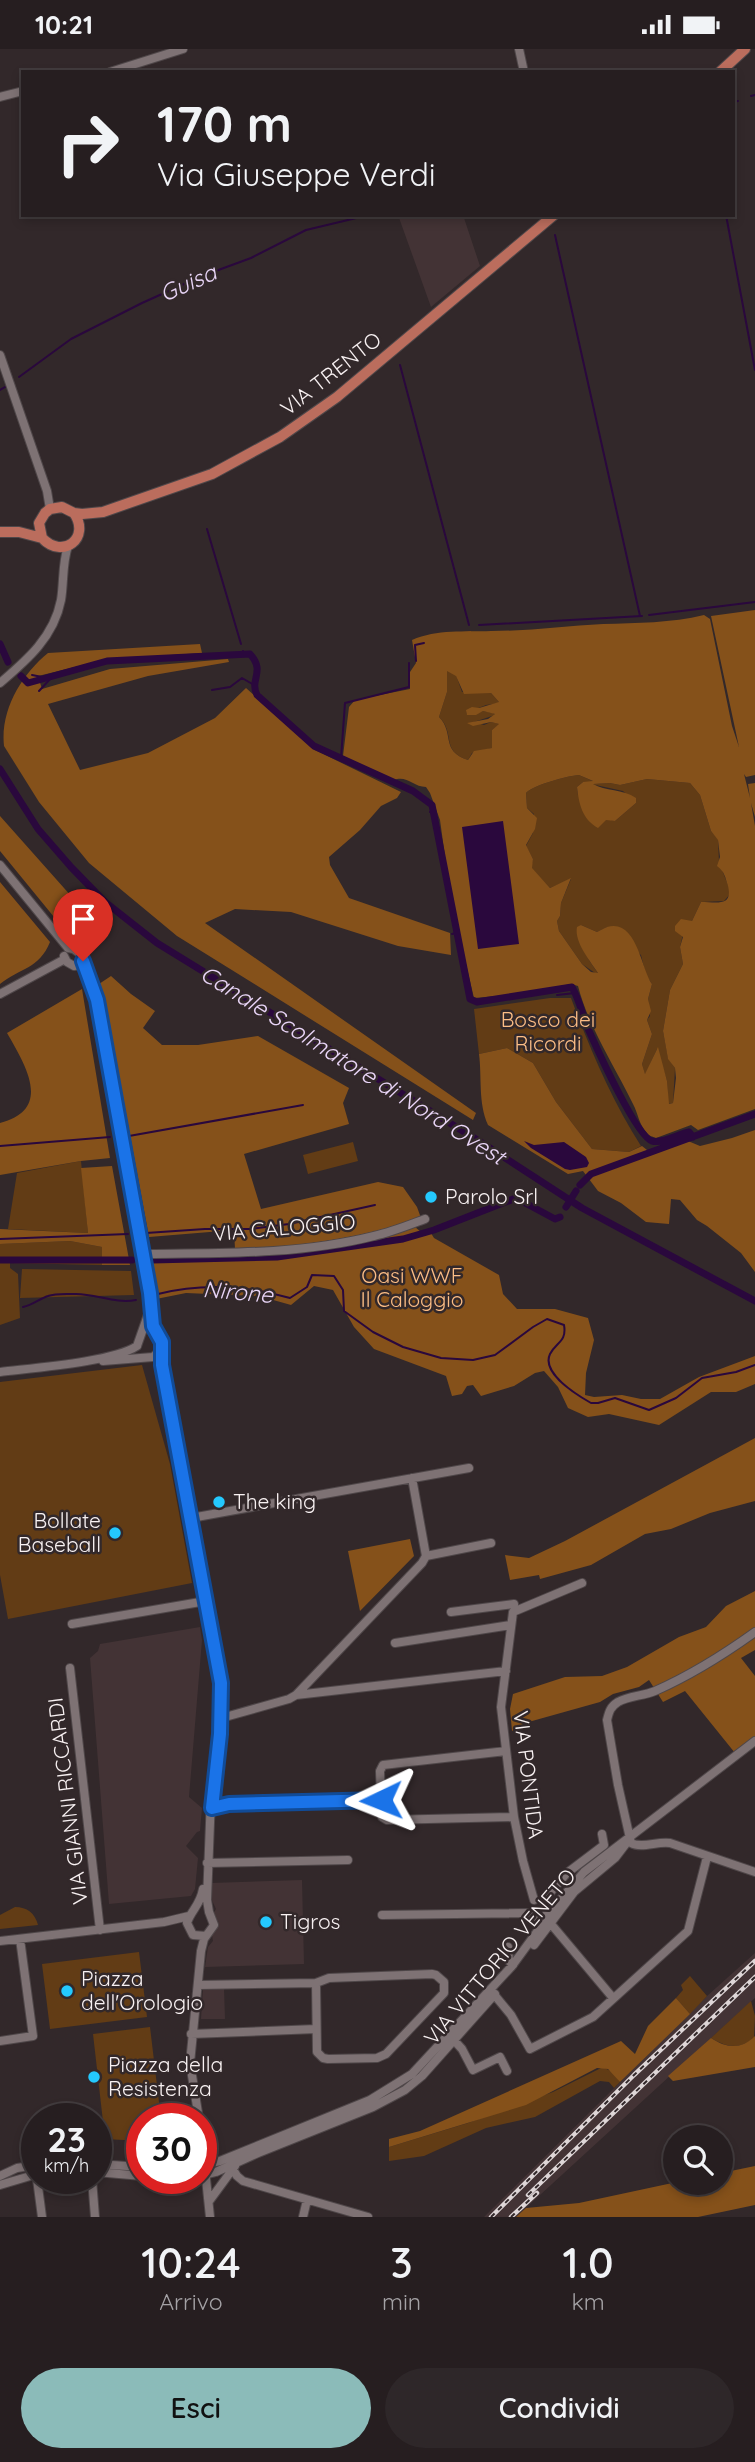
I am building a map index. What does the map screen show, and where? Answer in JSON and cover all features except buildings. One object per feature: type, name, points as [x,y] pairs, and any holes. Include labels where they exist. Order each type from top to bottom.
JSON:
[{"type":"main road","points":[[722,70],[745,49]]},
{"type":"main road","name":"VIA TRENTO","points":[[54,508],[67,508],[74,513],[103,512],[186,484],[225,468],[270,444],[337,397],[552,217]]},
{"type":"main road","points":[[19,532],[39,523],[45,513],[54,508]]},
{"type":"main road","name":"VIA TRENTO","points":[[68,546],[77,537],[79,529],[103,512]]},
{"type":"main road","points":[[74,513],[79,529]]},
{"type":"main road","points":[[39,523],[42,538]]},
{"type":"main road","points":[[0,533],[19,532],[42,538],[54,547],[68,546]]},
{"type":"street","points":[[116,70],[183,49]]},
{"type":"street","points":[[519,49],[524,70]]},
{"type":"street","points":[[0,97],[21,92]]},
{"type":"street","points":[[0,355],[54,508]]},
{"type":"street","name":"VIA TRENTO","points":[[0,683],[36,651],[52,626],[60,602],[62,569],[68,546]]},
{"type":"street","name":"VIA TRENTO","points":[[54,547],[62,569]]},
{"type":"street","points":[[0,865],[68,948],[78,950],[81,963],[94,989],[143,1254],[150,1306],[157,1335],[162,1342],[161,1350],[216,1658],[218,1719],[210,1796],[212,1805],[207,1867],[201,1899],[191,1915],[188,1929]]},
{"type":"street","points":[[68,948],[64,952],[65,959],[71,965],[81,963]]},
{"type":"street","points":[[0,994],[65,959]]},
{"type":"street","name":"VIA CALOGGIO","points":[[143,1254],[276,1251],[336,1244],[374,1236],[425,1219]]},
{"type":"street","points":[[0,1372],[124,1353],[138,1346],[150,1306]]},
{"type":"street","points":[[142,1336],[149,1333],[157,1335]]},
{"type":"street","points":[[138,1346],[141,1353],[159,1370],[168,1390]]},
{"type":"street","points":[[83,1361],[148,1357],[157,1355],[161,1350]]},
{"type":"street","points":[[191,1518],[469,1468]]},
{"type":"street","points":[[218,1719],[296,1695],[422,1563],[426,1556],[412,1478]]},
{"type":"street","points":[[426,1556],[491,1543]]},
{"type":"street","points":[[451,1612],[513,1608],[582,1583]]},
{"type":"street","points":[[72,1625],[206,1601]]},
{"type":"street","name":"VIA PONTIDA","points":[[513,1608],[502,1702],[513,1817],[534,1900]]},
{"type":"street","points":[[395,1643],[511,1625]]},
{"type":"street","points":[[755,1632],[723,1656],[687,1675],[652,1692],[615,1704],[609,1710],[607,1720],[629,1839],[634,1845],[665,1842],[755,1871]]},
{"type":"street","name":"VIA GIANNI RICCARDI","points":[[70,1668],[100,1930]]},
{"type":"street","points":[[296,1695],[506,1671]]},
{"type":"street","name":"VIA VITTORIO VENETO","points":[[217,2160],[386,2092],[412,2074],[451,2038],[493,1993],[584,1873],[755,1741]]},
{"type":"street","points":[[506,1751],[383,1765],[380,1771],[381,1800],[383,1817],[387,1820],[513,1817]]},
{"type":"street","points":[[212,1805],[381,1800]]},
{"type":"street","points":[[602,1834],[604,1845],[567,1873],[543,1902],[548,1921],[613,1998]]},
{"type":"street","points":[[493,1993],[511,2015],[530,2049],[593,2017],[688,1931],[707,1857]]},
{"type":"street","points":[[207,1867],[348,1860]]},
{"type":"street","points":[[196,2103],[190,2075],[191,2034],[201,1951],[206,1936],[214,1925],[209,1912],[207,1867]]},
{"type":"street","points":[[0,1941],[166,1922],[201,1910],[209,1912]]},
{"type":"street","points":[[382,1915],[525,1913],[548,1921]]},
{"type":"street","name":"VIA VITTORIO VENETO","points":[[493,1993],[548,1921]]},
{"type":"street","points":[[166,1922],[188,1929],[195,1936],[198,1983]]},
{"type":"street","points":[[195,1936],[206,1936]]},
{"type":"street","points":[[0,2041],[33,2036],[20,1939]]},
{"type":"street","points":[[508,1947],[509,1961],[513,1965]]},
{"type":"street","points":[[198,1983],[316,1983],[329,1978],[432,1974],[441,1978],[445,1988],[439,1999],[390,2051],[382,2056],[323,2058],[317,2052],[316,1983]]},
{"type":"street","points":[[191,2034],[316,2029]]},
{"type":"street","points":[[451,2038],[462,2049],[473,2070],[500,2057],[507,2071]]},
{"type":"street","name":"VIA VITTORIO VENETO","points":[[217,2171],[392,2098],[422,2076],[451,2038]]},
{"type":"street","points":[[0,2176],[21,2167]]},
{"type":"street","points":[[209,2203],[231,2167],[243,2181],[368,2217]]},
{"type":"street","points":[[0,2185],[21,2179]]},
{"type":"street","points":[[39,2194],[42,2217]]},
{"type":"street","points":[[93,2194],[95,2217]]},
{"type":"street","points":[[207,2194],[210,2217]]},
{"type":"street","points":[[303,2217],[307,2200]]},
{"type":"shaded area","points":[[399,217],[464,217],[480,266],[431,307]]},
{"type":"shaded area","points":[[503,821],[519,944],[478,949],[462,827]]},
{"type":"shaded area","points":[[524,1141],[534,1145],[564,1142],[586,1157],[589,1163],[587,1167],[565,1169]]},
{"type":"shaded area","points":[[200,1627],[202,1640],[189,1797],[202,1808],[200,1831],[186,1846],[198,1858],[195,1889],[191,1896],[109,1904],[90,1658],[98,1651],[100,1644]]},
{"type":"shaded area","points":[[302,1880],[304,1964],[205,1967],[208,1947],[213,1941],[212,1935],[216,1929],[213,1914],[216,1909],[211,1898],[211,1883]]},
{"type":"shaded area","points":[[755,1953],[755,1998],[516,2217],[484,2217],[707,1996]]},
{"type":"shaded area","points":[[224,1988],[225,2019],[201,2019],[203,1989]]},
{"type":"green space","points":[[755,610],[755,775],[746,777],[744,774],[750,798],[748,784],[755,783],[755,817],[751,803],[755,826],[755,1109],[698,1130],[691,1125],[656,1138],[649,1135],[642,1126],[595,1032],[578,986],[571,984],[517,994],[474,998],[451,900],[440,820],[430,793],[426,787],[403,779],[394,780],[343,756],[349,707],[355,700],[410,689],[410,672],[416,663],[412,640],[422,636],[461,631],[654,622],[704,615],[710,619],[732,726],[739,747],[711,616]],"holes":[[[447,671],[456,676],[464,694],[491,693],[499,702],[466,710],[467,715],[476,715],[483,711],[495,714],[488,719],[467,723],[473,726],[491,722],[499,724],[492,730],[492,748],[474,751],[468,760],[454,752],[444,723],[439,717],[447,692]],[[579,775],[593,781],[583,782],[577,787],[582,811],[598,828],[606,820],[615,821],[636,803],[636,798],[593,784],[620,785],[647,779],[690,783],[700,795],[711,831],[718,840],[720,857],[717,866],[725,877],[728,897],[722,902],[701,902],[692,921],[681,919],[675,926],[675,931],[683,937],[680,947],[683,964],[670,990],[663,1031],[668,1059],[675,1068],[673,1103],[669,1104],[667,1081],[658,1047],[645,1074],[642,1064],[652,1034],[647,1020],[651,1011],[648,999],[652,984],[632,937],[617,926],[597,932],[581,925],[577,927],[580,945],[598,973],[591,972],[582,964],[559,931],[557,921],[561,903],[571,878],[550,888],[532,868],[533,859],[526,845],[535,829],[537,818],[527,808],[526,793],[543,784]]]},
{"type":"green space","points":[[200,644],[202,653],[108,659],[38,676],[42,689],[110,669],[228,659],[229,662],[148,676],[48,704],[80,770],[148,753],[215,718],[246,688],[313,749],[401,792],[397,798],[381,806],[360,830],[329,857],[330,865],[349,898],[450,933],[451,955],[398,946],[291,912],[235,909],[205,923],[476,1113],[473,1120],[177,936],[89,863],[39,802],[4,746],[9,706],[30,671],[48,653]]},
{"type":"green space","points":[[447,670],[456,675],[462,692],[491,693],[500,703],[466,713],[493,713],[495,715],[474,722],[484,725],[491,722],[500,724],[492,730],[494,746],[472,753],[468,760],[454,752],[447,729],[439,717],[447,692]]},
{"type":"green space","points":[[579,775],[595,782],[583,782],[577,787],[578,795],[606,819],[615,821],[636,803],[623,791],[591,784],[620,785],[647,779],[690,783],[700,795],[711,831],[718,839],[719,862],[731,893],[724,901],[701,902],[692,921],[686,921],[680,947],[683,964],[670,990],[663,1031],[668,1058],[675,1068],[673,1103],[668,1104],[667,1081],[657,1049],[645,1075],[642,1064],[652,1034],[647,1020],[650,1016],[648,999],[652,984],[646,976],[641,955],[607,927],[597,932],[581,925],[584,951],[598,975],[582,964],[559,931],[557,921],[571,879],[550,888],[531,868],[533,859],[526,846],[533,833],[534,814],[527,808],[526,793],[543,784]]},
{"type":"green space","points":[[0,816],[72,897],[110,933],[85,945],[63,928],[0,851]]},
{"type":"green space","points":[[0,882],[50,942],[35,963],[0,984]]},
{"type":"green space","points":[[111,976],[155,1011],[143,1028],[162,1045],[198,1045],[258,1036],[349,1088],[343,1103],[349,1124],[244,1154],[261,1209],[378,1182],[403,1187],[421,1218],[352,1237],[259,1248],[235,1249],[234,1230],[149,1237],[108,1017],[99,984]]},
{"type":"green space","points":[[82,989],[110,1158],[0,1175],[0,1123],[26,1108],[31,1097],[27,1072],[7,1033]]},
{"type":"green space","name":"Bosco dei Ricordi","points":[[550,998],[571,998],[602,1074],[641,1146],[629,1152],[592,1149],[556,1102],[533,1063],[507,1048],[479,1054],[474,1009]]},
{"type":"green space","points":[[507,1048],[533,1063],[556,1102],[592,1149],[629,1152],[642,1146],[652,1154],[688,1141],[700,1146],[755,1130],[755,1272],[741,1253],[697,1220],[680,1200],[671,1199],[669,1224],[646,1222],[621,1203],[598,1191],[583,1171],[568,1174],[488,1125],[482,1099],[479,1054]]},
{"type":"green space","points":[[353,1142],[358,1161],[308,1174],[303,1155]]},
{"type":"green space","points":[[81,1161],[88,1233],[8,1229],[17,1173]]},
{"type":"green space","points":[[112,1166],[130,1265],[102,1265],[102,1247],[70,1241],[0,1244],[0,1229],[88,1233],[81,1168]]},
{"type":"green space","name":"Oasi WWF Il Caloggio","points":[[415,1227],[421,1232],[429,1230],[434,1238],[499,1275],[503,1294],[517,1309],[555,1309],[588,1318],[594,1340],[586,1373],[585,1395],[660,1399],[699,1377],[755,1356],[755,1384],[736,1392],[711,1392],[659,1425],[609,1414],[588,1417],[568,1408],[558,1387],[544,1371],[535,1373],[514,1386],[481,1396],[473,1385],[467,1386],[462,1394],[452,1396],[446,1376],[374,1349],[354,1327],[333,1290],[314,1286],[291,1305],[259,1296],[186,1293],[156,1299],[150,1258],[317,1248]]},
{"type":"green space","points":[[70,1241],[102,1247],[102,1265],[10,1263],[10,1268],[18,1274],[20,1318],[0,1325],[0,1244]]},
{"type":"green space","points":[[22,1269],[131,1271],[134,1295],[20,1298]]},
{"type":"green space","points":[[142,1365],[170,1464],[192,1583],[8,1619],[0,1575],[0,1382]]},
{"type":"green space","points":[[755,1438],[755,1501],[710,1513],[671,1529],[645,1534],[591,1565],[540,1579],[539,1575],[510,1580],[505,1555],[529,1558]]},
{"type":"green space","points":[[410,1539],[414,1556],[360,1611],[348,1551]]},
{"type":"green space","points":[[755,1591],[755,1650],[741,1658],[755,1676],[755,1736],[735,1753],[685,1691],[663,1702],[649,1680],[639,1687],[613,1694],[600,1702],[525,1723],[512,1731],[510,1709],[513,1694],[565,1677],[602,1676],[627,1667],[679,1637],[706,1627],[726,1606]]},
{"type":"green space","points":[[15,1907],[30,1911],[38,1925],[0,1929],[0,1915]]},
{"type":"green space","points":[[139,1952],[147,2017],[50,2029],[42,1964]]},
{"type":"green space","points":[[690,1976],[707,1996],[690,2014],[676,1998],[683,1990],[681,1985]]},
{"type":"green space","points":[[676,1998],[690,2014],[620,2082],[608,2069],[597,2068],[526,2105],[389,2147],[389,2139],[420,2131],[621,2041],[635,2054],[648,2026]]},
{"type":"green space","points":[[751,2001],[755,2016],[754,2038],[732,2046],[711,2038]]},
{"type":"green space","points":[[150,2027],[159,2103],[126,2103],[126,2140],[112,2139],[112,2103],[101,2103],[93,2034]]},
{"type":"green space","points":[[755,2036],[755,2067],[673,2081],[668,2076],[711,2038],[733,2046],[744,2044]]},
{"type":"green space","points":[[603,2067],[614,2073],[620,2082],[614,2088],[609,2082],[600,2081],[535,2117],[486,2128],[424,2156],[389,2161],[389,2147],[468,2123],[553,2092]]},
{"type":"green space","points":[[755,2166],[755,2205],[698,2217],[516,2217],[526,2208],[579,2203],[663,2185],[663,2195],[733,2195],[733,2171]]},
{"type":"waterway","name":"Guisa","points":[[751,96],[755,95]]},
{"type":"waterway","name":"Guisa","points":[[19,377],[71,339],[142,303],[251,258],[306,230],[361,217]]},
{"type":"waterway","points":[[726,217],[755,370]]},
{"type":"waterway","points":[[555,235],[640,616]]},
{"type":"waterway","points":[[400,365],[469,625]]},
{"type":"waterway","name":"Guisa","points":[[0,390],[5,387]]},
{"type":"waterway","points":[[207,529],[241,644]]},
{"type":"waterway","points":[[649,615],[755,602]]},
{"type":"waterway","points":[[479,625],[642,616]]},
{"type":"waterway","points":[[416,661],[415,645],[424,643]]},
{"type":"waterway","points":[[0,644],[8,662]]},
{"type":"waterway","points":[[21,676],[28,683],[107,661],[250,654],[257,666],[257,695],[314,746],[413,791],[432,805],[470,999],[477,1002],[572,987],[609,1074],[645,1136],[656,1142],[689,1132],[693,1137]]},
{"type":"waterway","points":[[341,758],[345,703],[409,687],[409,663]]},
{"type":"waterway","points":[[32,675],[47,678]]},
{"type":"waterway","points":[[39,691],[52,677]]},
{"type":"waterway","points":[[212,690],[230,687],[242,678],[254,685]]},
{"type":"waterway","name":"Canale Scolmatore di Nord Ovest","points":[[0,769],[38,829],[71,867],[105,902],[157,943],[479,1141],[582,1208],[755,1301]]},
{"type":"waterway","points":[[430,812],[435,812]]},
{"type":"waterway","points":[[452,934],[456,933]]},
{"type":"waterway","points":[[557,995],[575,993]]},
{"type":"waterway","points":[[129,1136],[303,1105]]},
{"type":"waterway","points":[[580,1185],[591,1174],[755,1114]]},
{"type":"waterway","points":[[0,1146],[110,1137]]},
{"type":"waterway","name":"Canale Scolmatore di Nord Ovest","points":[[566,1207],[576,1191]]},
{"type":"waterway","points":[[152,1260],[277,1257],[403,1239],[434,1230],[516,1198],[555,1219],[560,1217]]},
{"type":"waterway","points":[[146,1233],[251,1229],[289,1224],[375,1205]]},
{"type":"waterway","points":[[0,1239],[128,1234]]},
{"type":"waterway","points":[[0,1260],[132,1260]]},
{"type":"waterway","name":"Nirone","points":[[158,1294],[191,1288],[225,1287],[290,1298],[307,1287],[312,1275],[334,1276],[343,1290],[344,1311],[373,1332],[403,1347],[441,1358],[473,1360],[495,1355],[547,1319],[564,1325],[564,1335],[552,1350],[549,1361],[555,1376],[562,1383],[591,1403],[615,1398],[649,1410],[676,1398],[702,1378],[736,1372],[755,1365]]},
{"type":"waterway","name":"Nirone","points":[[23,1307],[58,1294],[84,1294],[121,1301],[136,1300]]},
{"type":"railway","points":[[491,2217],[634,2075],[755,1961]]},
{"type":"railway","points":[[528,2195],[755,1977]]},
{"type":"railway","points":[[511,2217],[537,2193]]},
{"type":"place","name":"Parolo Srl","points":[[431,1197]]},
{"type":"place","name":"The king","points":[[219,1502]]},
{"type":"place","name":"Bollate Baseball","points":[[115,1533]]},
{"type":"place","name":"Tigros","points":[[266,1922]]},
{"type":"place","name":"Piazza dell'Orologio","points":[[67,1991]]},
{"type":"place","name":"Piazza della Resistenza","points":[[94,2077]]},
{"type":"route","points":[[83,961],[97,1000],[150,1293],[153,1326],[162,1342],[162,1365],[167,1380],[218,1661],[222,1700],[212,1808],[229,1804],[381,1800]]}]
